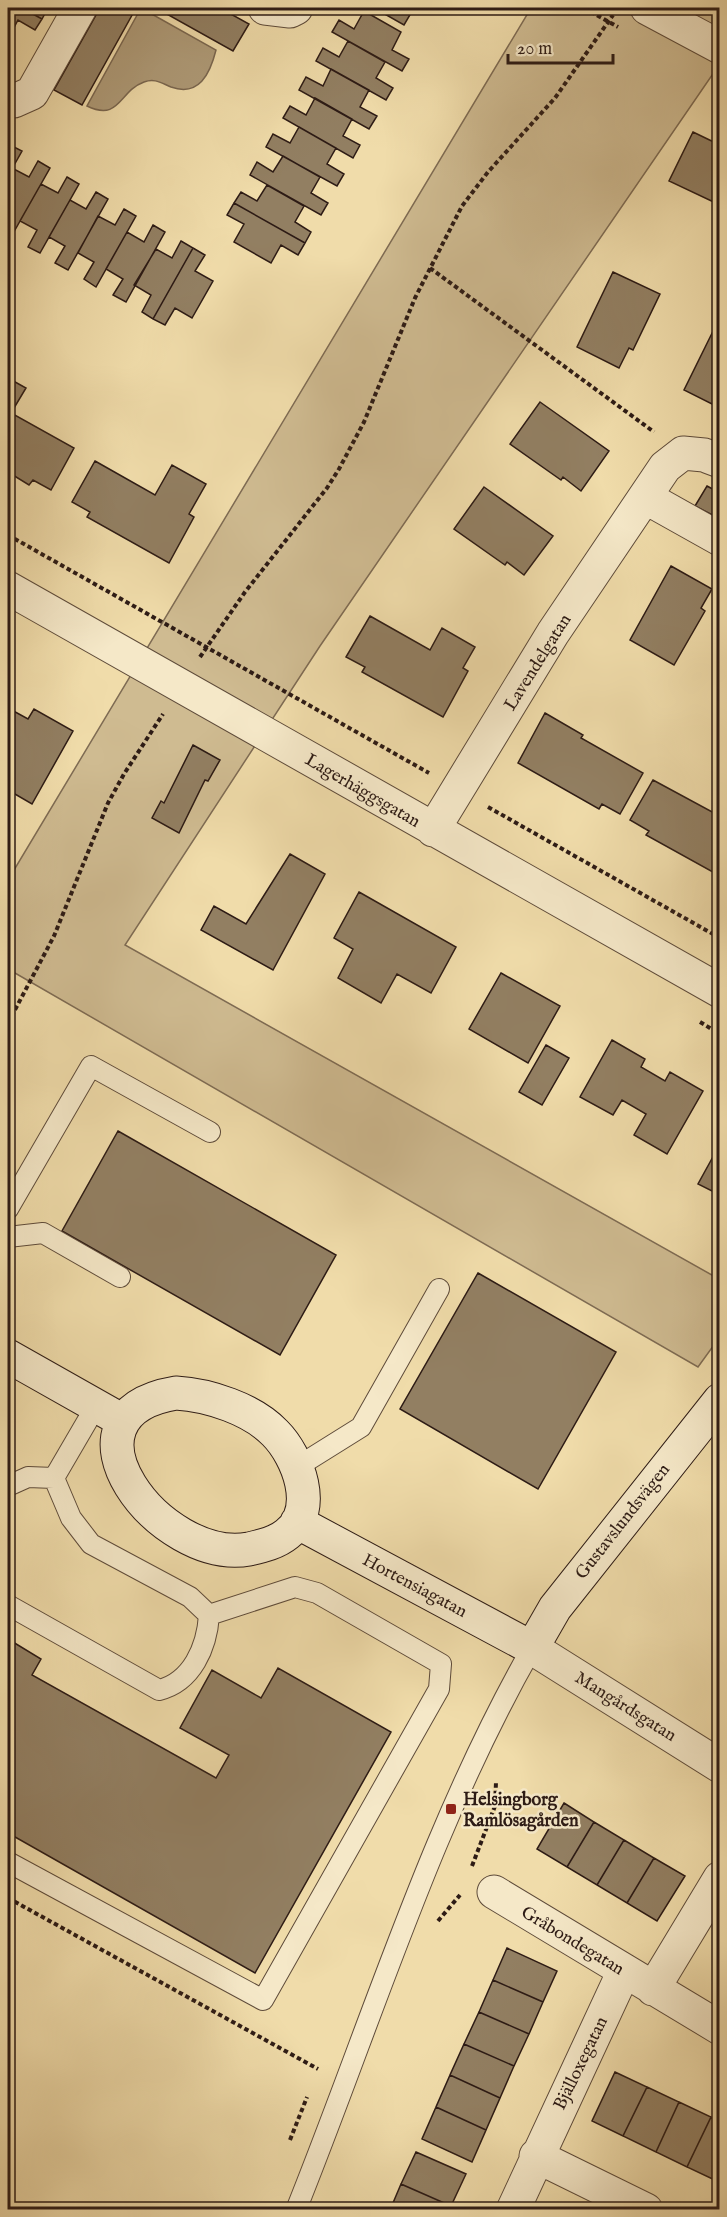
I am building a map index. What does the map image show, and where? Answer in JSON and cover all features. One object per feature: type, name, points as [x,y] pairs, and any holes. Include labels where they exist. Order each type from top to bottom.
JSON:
[{"type":"street","points":[[8,100],[14,101],[32,93],[80,8]]},
{"type":"street","points":[[265,8],[290,10],[296,8]]},
{"type":"street","points":[[647,8],[720,47]]},
{"type":"street","points":[[683,453],[704,455],[720,461]]},
{"type":"street","name":"Lavendelgatan","points":[[433,830],[553,633],[665,467],[683,453]]},
{"type":"street","points":[[645,497],[720,539]]},
{"type":"street","name":"Lagerhäggsgatan","points":[[8,588],[720,991]]},
{"type":"street","points":[[8,1356],[109,1413],[119,1429],[118,1456],[125,1481],[142,1503],[178,1532],[196,1542],[226,1551],[259,1547],[287,1534],[297,1522],[303,1506],[297,1467],[287,1446],[265,1424],[203,1396],[176,1393],[109,1413]]},
{"type":"street","name":"Gustavslundsvägen","points":[[532,1648],[555,1608],[720,1400]]},
{"type":"street","name":"Hortensiagatan","points":[[297,1522],[532,1648]]},
{"type":"street","name":"Mangårdsgatan","points":[[532,1648],[720,1766]]},
{"type":"street","points":[[653,1989],[720,1878]]},
{"type":"street","name":"Gråbondegatan","points":[[494,1892],[720,2028]]},
{"type":"street","name":"Bjälloxegatan","points":[[513,2210],[536,2156],[624,1971]]},
{"type":"street","points":[[536,2156],[646,2210]]},
{"type":"lane","points":[[8,1209],[91,1066],[210,1132]]},
{"type":"lane","points":[[8,1237],[43,1233],[120,1277]]},
{"type":"lane","points":[[297,1467],[361,1427],[439,1289]]},
{"type":"lane","points":[[54,1478],[109,1413]]},
{"type":"lane","points":[[8,1486],[28,1477],[54,1478]]},
{"type":"lane","points":[[8,1605],[159,1690],[175,1686],[191,1669],[208,1636],[209,1615],[190,1597],[91,1544],[71,1518],[54,1478]]},
{"type":"lane","points":[[8,1862],[263,2000],[440,1689],[441,1664],[317,1593],[295,1587],[209,1615]]},
{"type":"lane","points":[[296,2210],[451,1809],[498,1708],[532,1648]]},
{"type":"path","points":[[8,1023],[54,936],[108,803],[129,766],[207,646],[339,469],[364,422],[451,224],[471,192],[555,99],[578,69],[617,8]]},
{"type":"path","points":[[430,268],[683,453]]},
{"type":"path","points":[[8,534],[720,938]]},
{"type":"path","points":[[8,1898],[318,2069]]},
{"type":"shaded area","points":[[141,8],[216,50],[207,75],[196,86],[189,89],[148,81],[136,86],[113,108],[98,110],[87,106]]},
{"type":"shaded area","points":[[531,8],[719,8],[719,65],[320,646],[125,945],[719,1279],[719,1338],[698,1367],[8,969],[8,880]]},
{"type":"building","points":[[8,8],[22,8],[42,19],[35,30],[18,20],[8,39]]},
{"type":"building","points":[[22,8],[48,8],[42,19]]},
{"type":"building","points":[[100,8],[136,8],[82,105],[54,90]]},
{"type":"building","points":[[156,8],[220,8],[249,24],[233,51]]},
{"type":"building","points":[[374,8],[414,8],[404,25]]},
{"type":"building","points":[[364,11],[401,32],[392,50],[409,59],[402,71],[332,32],[339,20],[354,29]]},
{"type":"building","points":[[348,41],[385,62],[376,78],[393,88],[386,100],[316,61],[323,48],[339,57]]},
{"type":"building","points":[[331,69],[369,90],[360,107],[377,116],[369,129],[299,90],[306,77],[323,86]]},
{"type":"building","points":[[315,98],[352,119],[343,136],[360,145],[353,158],[283,118],[290,106],[306,115]]},
{"type":"building","points":[[299,127],[336,148],[327,164],[344,174],[337,186],[266,147],[273,134],[290,143]]},
{"type":"building","points":[[693,132],[720,145],[720,205],[669,181]]},
{"type":"building","points":[[10,145],[22,151],[8,176],[8,149]]},
{"type":"building","points":[[283,156],[320,177],[311,193],[328,203],[321,215],[250,175],[257,162],[273,172]]},
{"type":"building","points":[[38,161],[50,168],[11,237],[8,235],[8,176],[12,168],[29,177]]},
{"type":"building","points":[[67,177],[79,184],[40,253],[28,247],[37,230],[20,221],[41,184],[58,193]]},
{"type":"building","points":[[267,185],[304,206],[295,222],[311,232],[305,243],[234,203],[241,192],[257,201]]},
{"type":"building","points":[[96,192],[108,199],[68,270],[55,263],[65,246],[49,237],[70,200],[86,209]]},
{"type":"building","points":[[234,203],[305,243],[298,255],[281,245],[271,263],[234,242],[244,224],[227,215]]},
{"type":"building","points":[[124,209],[136,216],[96,287],[84,279],[94,262],[78,253],[98,216],[115,225]]},
{"type":"building","points":[[153,225],[165,232],[126,302],[113,295],[123,279],[106,269],[127,232],[144,242]]},
{"type":"building","points":[[181,241],[193,248],[153,319],[142,312],[151,295],[134,285],[156,249],[172,258]]},
{"type":"building","points":[[193,248],[205,255],[195,271],[213,281],[192,318],[175,308],[165,325],[153,319]]},
{"type":"building","points":[[613,272],[660,294],[633,350],[629,348],[619,368],[577,347]]},
{"type":"building","points":[[720,317],[720,408],[684,390]]},
{"type":"building","points":[[8,378],[26,388],[11,413],[74,448],[51,490],[33,480],[29,485],[8,472]]},
{"type":"building","points":[[540,402],[609,451],[581,491],[563,477],[561,480],[510,444]]},
{"type":"building","points":[[95,461],[155,495],[172,465],[206,484],[189,514],[194,517],[169,563],[87,517],[90,512],[72,502]]},
{"type":"building","points":[[707,486],[720,493],[720,519],[695,506]]},
{"type":"building","points":[[484,487],[553,536],[524,575],[507,562],[505,565],[454,529]]},
{"type":"building","points":[[671,566],[712,589],[701,608],[705,611],[674,665],[630,640]]},
{"type":"building","points":[[370,616],[430,650],[442,628],[475,647],[463,668],[468,671],[443,717],[362,672],[365,667],[346,657]]},
{"type":"building","points":[[8,708],[28,719],[34,709],[73,731],[32,804],[8,790]]},
{"type":"building","points":[[545,713],[583,735],[581,738],[643,773],[620,814],[602,804],[599,809],[518,763]]},
{"type":"building","points":[[193,745],[220,760],[208,781],[205,780],[179,833],[152,818],[161,801],[164,803]]},
{"type":"building","points":[[653,780],[714,813],[720,803],[720,876],[646,835],[649,831],[630,820]]},
{"type":"building","points":[[290,854],[325,874],[273,970],[201,930],[214,906],[246,924]]},
{"type":"building","points":[[359,892],[456,947],[431,993],[397,974],[381,1003],[338,978],[353,949],[334,938]]},
{"type":"building","points":[[501,973],[560,1006],[528,1063],[469,1029]]},
{"type":"building","points":[[612,1040],[645,1059],[641,1067],[665,1081],[670,1072],[703,1091],[667,1154],[634,1135],[646,1114],[622,1100],[613,1115],[580,1097]]},
{"type":"building","points":[[546,1045],[569,1058],[542,1105],[519,1092]]},
{"type":"building","points":[[118,1131],[336,1255],[280,1355],[62,1231]]},
{"type":"building","points":[[720,1144],[720,1195],[698,1184]]},
{"type":"building","points":[[478,1273],[616,1352],[538,1489],[400,1409]]},
{"type":"building","points":[[8,1639],[41,1659],[32,1675],[216,1778],[229,1755],[180,1728],[212,1670],[261,1698],[278,1668],[391,1732],[255,1973],[8,1833]]},
{"type":"building","points":[[564,1803],[594,1822],[567,1867],[537,1849]]},
{"type":"building","points":[[594,1822],[624,1840],[597,1885],[567,1867]]},
{"type":"building","points":[[624,1840],[654,1858],[627,1903],[597,1885]]},
{"type":"building","points":[[654,1858],[685,1876],[657,1921],[627,1903]]},
{"type":"building","points":[[507,1948],[557,1971],[543,2002],[493,1980]]},
{"type":"building","points":[[493,1980],[543,2002],[529,2034],[479,2012]]},
{"type":"building","points":[[479,2012],[529,2034],[514,2066],[464,2044]]},
{"type":"building","points":[[464,2044],[514,2066],[500,2098],[450,2075]]},
{"type":"building","points":[[615,2072],[647,2087],[623,2136],[592,2121]]},
{"type":"building","points":[[450,2075],[500,2098],[486,2130],[436,2107]]},
{"type":"building","points":[[647,2087],[679,2102],[656,2152],[623,2136]]},
{"type":"building","points":[[679,2102],[711,2117],[687,2167],[656,2152]]},
{"type":"building","points":[[436,2107],[486,2130],[472,2162],[422,2139]]},
{"type":"building","points":[[711,2117],[720,2121],[719,2182],[687,2167]]},
{"type":"building","points":[[416,2152],[466,2174],[451,2206],[401,2184]]},
{"type":"building","points":[[401,2184],[451,2206],[450,2210],[390,2210]]},
{"type":"place","name":"Helsingborg Ramlösagården","points":[[451,1809]]}]
